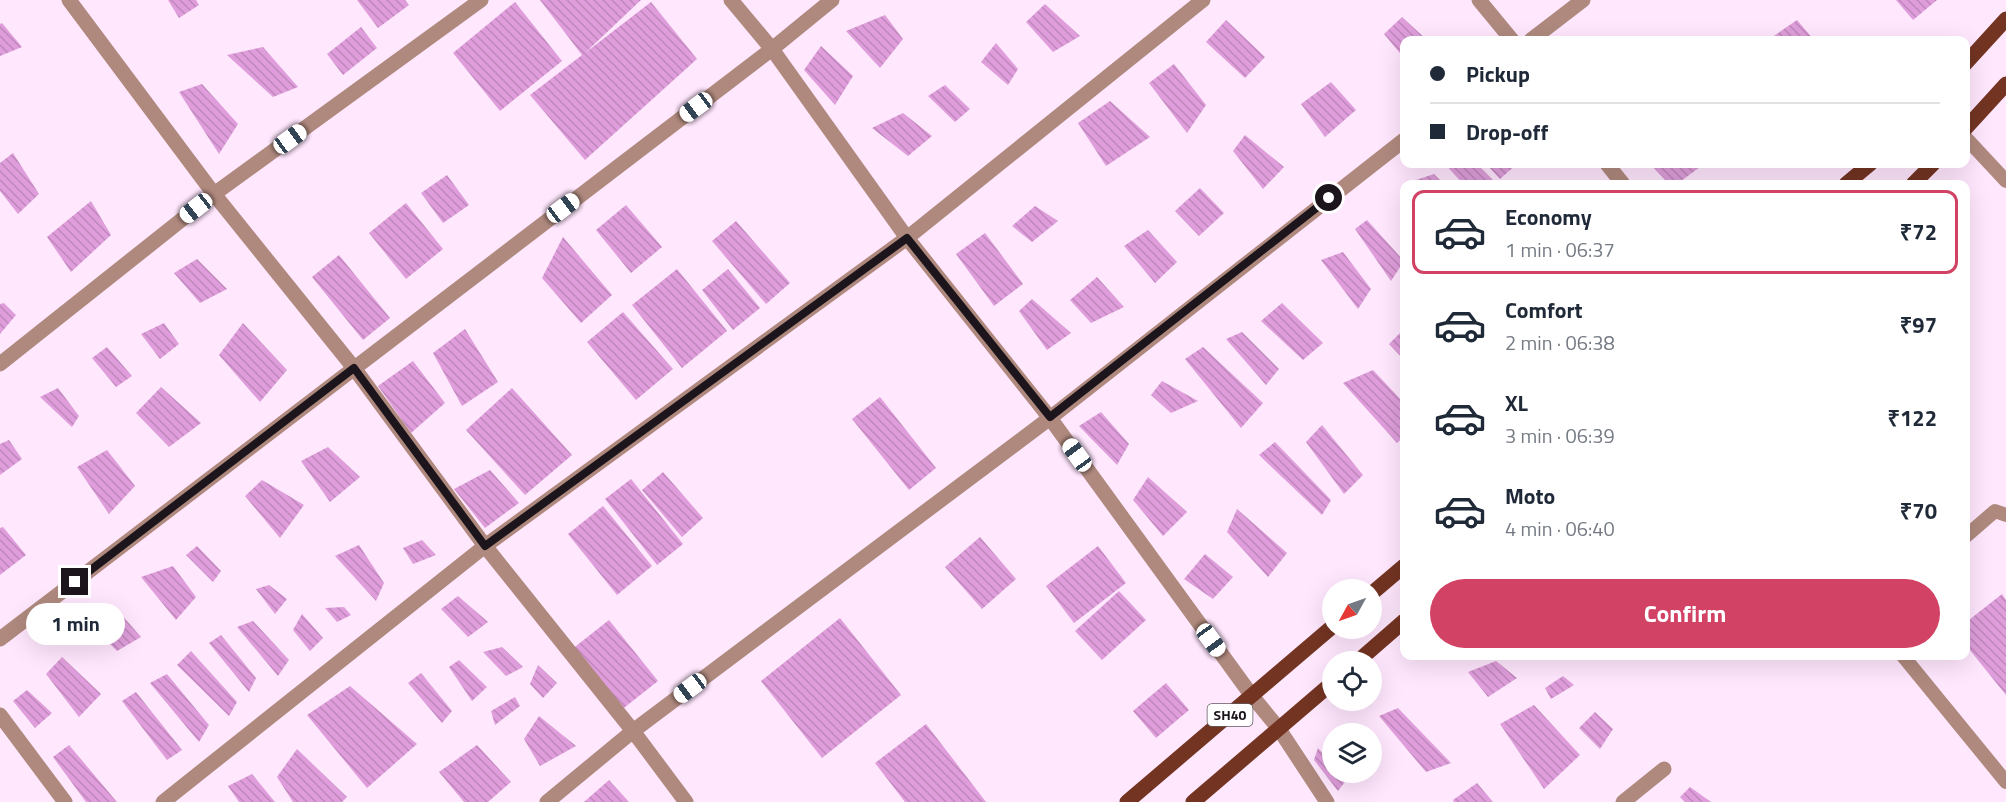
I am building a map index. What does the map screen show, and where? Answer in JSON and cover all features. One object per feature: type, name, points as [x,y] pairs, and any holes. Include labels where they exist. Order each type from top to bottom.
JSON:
[{"type":"main road","points":[[1970,59],[2006,19]]},
{"type":"main road","points":[[1970,124],[2006,84]]},
{"type":"main road","points":[[1851,180],[1865,168]]},
{"type":"main road","points":[[1917,180],[1929,168]]},
{"type":"main road","points":[[1382,585],[1400,569]]},
{"type":"main road","points":[[1370,651],[1400,625]]},
{"type":"main road","name":"SH40","points":[[1127,802],[1322,636]]},
{"type":"main road","name":"SH40","points":[[1193,802],[1322,692]]},
{"type":"street","points":[[69,0],[214,194],[354,368],[485,546],[633,731],[686,802]]},
{"type":"street","points":[[0,364],[214,194],[480,0]]},
{"type":"street","points":[[731,0],[772,49],[907,238],[1050,417],[1252,696],[1279,729],[1326,802]]},
{"type":"street","points":[[0,639],[772,49],[832,0]]},
{"type":"street","points":[[162,802],[485,546],[907,238],[1203,0]]},
{"type":"street","points":[[1479,0],[1509,36]]},
{"type":"street","points":[[1536,36],[1583,0]]},
{"type":"street","points":[[547,802],[633,731],[1050,417],[1400,143]]},
{"type":"street","points":[[1609,168],[1620,180]]},
{"type":"street","points":[[0,715],[65,802]]},
{"type":"street","points":[[1623,802],[1665,769]]},
{"type":"lane","points":[[1970,142],[2006,181]]},
{"type":"lane","points":[[1970,533],[1995,511],[2006,515]]},
{"type":"lane","points":[[1906,660],[2006,782]]},
{"type":"building","points":[[168,0],[196,0],[199,5],[179,18]]},
{"type":"building","points":[[357,0],[405,0],[409,5],[378,28]]},
{"type":"building","points":[[540,0],[641,0],[585,53],[651,2],[697,59],[585,160],[530,95],[582,55]]},
{"type":"building","points":[[1896,0],[1937,0],[1913,20]]},
{"type":"building","points":[[515,2],[562,61],[500,111],[453,53]]},
{"type":"building","points":[[1045,4],[1080,36],[1053,52],[1026,22]]},
{"type":"building","points":[[885,15],[903,39],[880,68],[846,31]]},
{"type":"building","points":[[1402,17],[1423,36],[1400,36],[1400,53],[1384,34]]},
{"type":"building","points":[[1226,20],[1265,57],[1245,78],[1206,42]]},
{"type":"building","points":[[1797,20],[1811,36],[1774,36]]},
{"type":"building","points":[[2,23],[22,47],[0,56],[0,24]]},
{"type":"building","points":[[361,27],[377,48],[343,75],[327,54]]},
{"type":"building","points":[[996,43],[1018,69],[1008,85],[981,62]]},
{"type":"building","points":[[821,46],[853,76],[835,105],[804,70]]},
{"type":"building","points":[[263,47],[298,87],[273,97],[227,55]]},
{"type":"building","points":[[1174,64],[1206,105],[1187,133],[1149,83]]},
{"type":"building","points":[[1331,82],[1356,110],[1325,137],[1301,104]]},
{"type":"building","points":[[202,84],[238,124],[219,154],[179,92]]},
{"type":"building","points":[[945,85],[970,109],[955,122],[928,96]]},
{"type":"building","points":[[1110,101],[1150,137],[1106,166],[1078,123]]},
{"type":"building","points":[[903,113],[932,136],[908,156],[872,128]]},
{"type":"building","points":[[1245,135],[1284,167],[1263,189],[1233,151]]},
{"type":"building","points":[[13,153],[39,194],[18,214],[0,191],[0,163]]},
{"type":"building","points":[[1449,168],[1481,168],[1493,180],[1459,180]]},
{"type":"building","points":[[1490,168],[1512,168],[1500,179]]},
{"type":"building","points":[[1654,168],[1699,168],[1682,180],[1665,180]]},
{"type":"building","points":[[1434,174],[1440,180],[1416,180]]},
{"type":"building","points":[[447,175],[469,205],[443,223],[421,193]]},
{"type":"building","points":[[1200,188],[1224,213],[1199,236],[1175,211]]},
{"type":"building","points":[[91,201],[111,235],[71,272],[47,237]]},
{"type":"building","points":[[406,203],[443,249],[406,279],[369,233]]},
{"type":"building","points":[[626,205],[662,247],[631,273],[596,230]]},
{"type":"building","points":[[1035,206],[1058,221],[1032,242],[1012,226]]},
{"type":"building","points":[[1367,220],[1400,257],[1400,267],[1391,281],[1355,229]]},
{"type":"building","points":[[736,221],[790,283],[766,304],[712,241]]},
{"type":"building","points":[[1148,230],[1177,262],[1155,283],[1124,246]]},
{"type":"building","points":[[985,233],[1023,284],[994,306],[956,254]]},
{"type":"building","points":[[563,237],[612,295],[581,323],[542,278]]},
{"type":"building","points":[[1343,252],[1371,289],[1358,309],[1321,260]]},
{"type":"building","points":[[339,255],[390,318],[363,340],[312,277]]},
{"type":"building","points":[[197,259],[227,289],[200,303],[174,273]]},
{"type":"building","points":[[677,269],[727,331],[682,368],[632,305]]},
{"type":"building","points":[[728,269],[760,308],[733,330],[702,290]]},
{"type":"building","points":[[1097,277],[1124,307],[1091,323],[1070,300]]},
{"type":"building","points":[[1032,299],[1071,333],[1047,350],[1019,311]]},
{"type":"building","points":[[4,303],[16,315],[0,334],[0,304]]},
{"type":"building","points":[[1282,303],[1323,343],[1303,360],[1261,321]]},
{"type":"building","points":[[623,312],[673,369],[636,400],[587,342]]},
{"type":"building","points":[[164,323],[179,344],[160,359],[141,334]]},
{"type":"building","points":[[243,323],[287,370],[260,402],[219,355]]},
{"type":"building","points":[[465,329],[498,382],[462,406],[433,353]]},
{"type":"building","points":[[1242,332],[1279,369],[1266,385],[1226,339]]},
{"type":"building","points":[[1400,333],[1400,356],[1389,344]]},
{"type":"building","points":[[107,347],[132,376],[116,387],[92,358]]},
{"type":"building","points":[[1203,347],[1263,403],[1241,428],[1185,359]]},
{"type":"building","points":[[413,361],[445,403],[411,433],[378,386]]},
{"type":"building","points":[[1373,370],[1400,399],[1400,440],[1397,443],[1343,383]]},
{"type":"building","points":[[1162,381],[1198,401],[1171,413],[1151,395]]},
{"type":"building","points":[[161,387],[201,423],[169,447],[136,413]]},
{"type":"building","points":[[58,388],[79,416],[72,427],[40,397]]},
{"type":"building","points":[[512,388],[572,455],[525,495],[466,430]]},
{"type":"building","points":[[880,397],[936,468],[909,490],[852,419]]},
{"type":"building","points":[[1101,412],[1129,444],[1117,465],[1079,426]]},
{"type":"building","points":[[1322,425],[1363,475],[1344,494],[1306,442]]},
{"type":"building","points":[[9,440],[22,459],[0,475],[0,444]]},
{"type":"building","points":[[1275,442],[1331,500],[1322,515],[1259,455]]},
{"type":"building","points":[[328,447],[360,477],[330,502],[301,461]]},
{"type":"building","points":[[107,450],[135,486],[109,514],[77,467]]},
{"type":"building","points":[[490,470],[519,503],[485,528],[454,489]]},
{"type":"building","points":[[663,472],[703,518],[682,537],[642,490]]},
{"type":"building","points":[[1148,477],[1187,512],[1163,536],[1133,500]]},
{"type":"building","points":[[631,479],[683,544],[657,565],[605,499]]},
{"type":"building","points":[[262,480],[304,505],[280,538],[245,496]]},
{"type":"building","points":[[603,506],[652,566],[617,595],[568,534]]},
{"type":"building","points":[[1237,509],[1287,553],[1268,577],[1227,532]]},
{"type":"building","points":[[3,527],[26,555],[0,575],[0,528]]},
{"type":"building","points":[[980,537],[1016,579],[982,609],[945,567]]},
{"type":"building","points":[[422,540],[436,555],[413,564],[403,548]]},
{"type":"building","points":[[359,545],[384,583],[376,601],[335,556]]},
{"type":"building","points":[[197,546],[221,571],[213,582],[186,555]]},
{"type":"building","points":[[1098,546],[1126,583],[1074,623],[1046,586]]},
{"type":"building","points":[[1205,554],[1233,577],[1213,599],[1184,579]]},
{"type":"building","points":[[173,566],[196,597],[176,620],[141,577]]},
{"type":"building","points":[[269,585],[287,599],[275,614],[256,589]]},
{"type":"building","points":[[1119,591],[1146,620],[1102,660],[1075,631]]},
{"type":"building","points":[[2002,594],[2006,600],[2006,695],[1970,650],[1970,619]]},
{"type":"building","points":[[458,596],[488,622],[468,637],[441,609]]},
{"type":"building","points":[[113,605],[141,637],[117,651],[90,624]]},
{"type":"building","points":[[344,607],[351,615],[337,622],[325,608]]},
{"type":"building","points":[[302,614],[323,638],[310,651],[293,630]]},
{"type":"building","points":[[840,618],[901,695],[822,758],[761,681]]},
{"type":"building","points":[[609,620],[658,681],[620,711],[571,650]]},
{"type":"building","points":[[253,621],[289,660],[278,676],[237,627]]},
{"type":"building","points":[[221,635],[256,678],[249,692],[209,643]]},
{"type":"building","points":[[502,647],[523,667],[506,676],[483,652]]},
{"type":"building","points":[[191,651],[237,702],[229,716],[177,665]]},
{"type":"building","points":[[62,657],[101,694],[79,717],[46,674]]},
{"type":"building","points":[[459,660],[487,687],[472,701],[449,667]]},
{"type":"building","points":[[1496,661],[1517,678],[1488,697],[1468,672]]},
{"type":"building","points":[[538,665],[557,683],[543,698],[530,684]]},
{"type":"building","points":[[421,673],[452,711],[442,723],[408,683]]},
{"type":"building","points":[[167,674],[209,725],[199,742],[150,683]]},
{"type":"building","points":[[1563,676],[1574,685],[1551,699],[1545,688]]},
{"type":"building","points":[[1166,683],[1189,710],[1156,738],[1133,711]]},
{"type":"building","points":[[350,686],[417,744],[367,788],[307,715]]},
{"type":"building","points":[[27,690],[52,713],[35,728],[13,701]]},
{"type":"building","points":[[136,692],[182,750],[167,760],[122,701]]},
{"type":"building","points":[[515,697],[520,706],[495,725],[491,711]]},
{"type":"building","points":[[1534,705],[1580,755],[1544,789],[1500,724]]},
{"type":"building","points":[[1398,708],[1451,763],[1426,772],[1379,716]]},
{"type":"building","points":[[1595,712],[1613,729],[1600,749],[1579,728]]},
{"type":"building","points":[[539,716],[576,746],[540,766],[524,739]]},
{"type":"building","points":[[926,724],[986,802],[905,802],[875,763]]},
{"type":"building","points":[[69,745],[117,802],[86,802],[53,757]]},
{"type":"building","points":[[477,745],[511,782],[488,802],[464,802],[439,772]]},
{"type":"building","points":[[1318,748],[1322,752],[1322,770],[1314,760]]},
{"type":"building","points":[[297,749],[347,797],[342,802],[293,802],[277,777]]},
{"type":"building","points":[[252,774],[275,802],[239,802],[228,786]]},
{"type":"building","points":[[609,780],[629,802],[584,802]]},
{"type":"building","points":[[1332,783],[1344,783],[1338,791]]},
{"type":"building","points":[[1477,783],[1493,802],[1454,802],[1453,800]]},
{"type":"building","points":[[1690,787],[1711,802],[1685,802],[1680,797]]},
{"type":"route","points":[[75,582],[354,368],[485,546],[907,238],[1050,417],[1329,198]]}]
